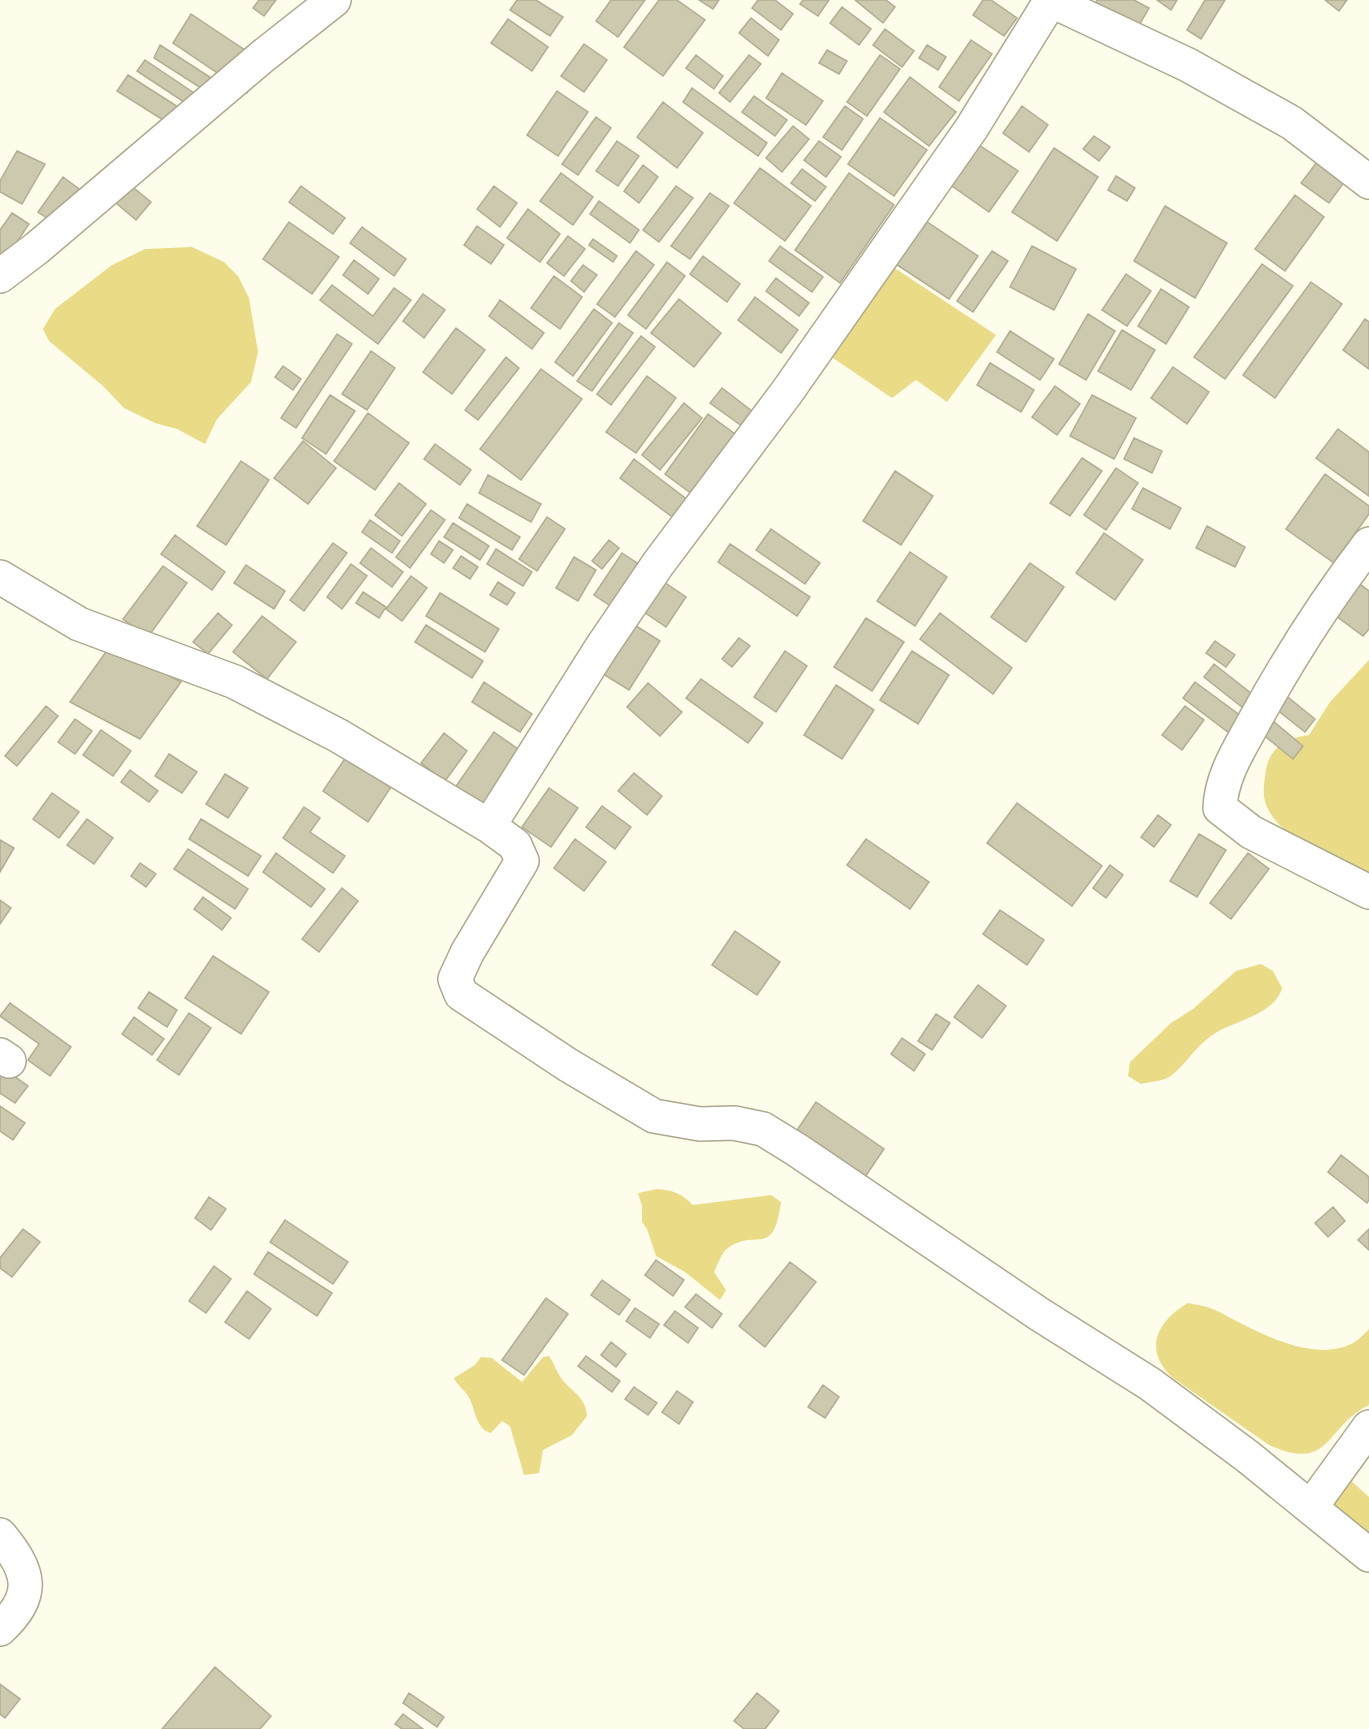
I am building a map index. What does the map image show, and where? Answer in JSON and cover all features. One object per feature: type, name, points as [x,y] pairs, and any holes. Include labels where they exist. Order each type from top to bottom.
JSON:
[{"type":"street","points":[[0,276],[55,234],[263,56],[334,0]]},
{"type":"street","points":[[489,826],[601,648],[715,486],[787,392],[971,129],[1051,0],[1188,65],[1292,123],[1369,182]]},
{"type":"street","points":[[1369,544],[1340,582],[1283,668],[1234,758],[1221,790],[1220,808],[1251,832],[1369,892]]},
{"type":"street","points":[[0,577],[79,624],[235,682],[339,736],[489,826],[515,845],[522,861],[467,953],[455,979],[461,994],[568,1065],[654,1116],[700,1124],[734,1123],[764,1129],[1150,1384],[1311,1507],[1369,1555]]},
{"type":"street","points":[[1311,1507],[1369,1427]]},
{"type":"street","points":[[0,1534],[17,1556],[27,1582],[22,1605],[0,1629]]},
{"type":"shaded area","points":[[192,247],[224,262],[238,276],[249,298],[258,352],[251,382],[217,419],[205,444],[177,429],[155,423],[124,408],[103,386],[49,341],[43,329],[55,309],[112,265],[145,249]]},
{"type":"shaded area","points":[[887,263],[996,335],[947,402],[916,380],[892,398],[824,352]]},
{"type":"shaded area","points":[[1369,660],[1369,878],[1324,856],[1291,835],[1268,810],[1264,789],[1268,761],[1276,749],[1294,738],[1309,735],[1330,702]]},
{"type":"shaded area","points":[[1261,964],[1273,971],[1282,988],[1271,1005],[1211,1036],[1169,1077],[1141,1084],[1128,1076],[1130,1062],[1171,1023],[1193,1009],[1236,971]]},
{"type":"shaded area","points":[[657,1189],[677,1193],[693,1205],[771,1195],[781,1202],[778,1220],[768,1237],[738,1242],[728,1248],[722,1256],[714,1272],[726,1290],[720,1300],[685,1272],[656,1256],[647,1229],[642,1222],[642,1206],[638,1193]]},
{"type":"shaded area","points":[[1188,1303],[1212,1309],[1281,1341],[1317,1350],[1335,1349],[1351,1344],[1369,1329],[1369,1405],[1354,1414],[1326,1444],[1316,1450],[1305,1454],[1269,1445],[1173,1378],[1164,1368],[1158,1357],[1157,1337],[1168,1319]]},
{"type":"shaded area","points":[[549,1356],[561,1378],[584,1403],[587,1416],[572,1435],[543,1450],[539,1473],[524,1475],[510,1426],[502,1421],[491,1433],[485,1431],[478,1422],[469,1398],[454,1378],[475,1365],[481,1357],[492,1358],[522,1382],[543,1357]]},
{"type":"shaded area","points":[[1350,1480],[1369,1497],[1369,1538],[1329,1504]]},
{"type":"building","points":[[259,0],[276,0],[264,16],[253,8]]},
{"type":"building","points":[[517,0],[536,0],[563,17],[550,36],[510,10]]},
{"type":"building","points":[[611,0],[645,0],[618,37],[596,21]]},
{"type":"building","points":[[659,0],[677,0],[705,20],[663,76],[624,47]]},
{"type":"building","points":[[699,0],[719,0],[713,9]]},
{"type":"building","points":[[758,0],[775,0],[793,14],[781,30],[752,8]]},
{"type":"building","points":[[803,0],[829,0],[818,16],[800,4]]},
{"type":"building","points":[[855,0],[886,0],[895,7],[883,23]]},
{"type":"building","points":[[983,0],[991,0],[1017,18],[1004,36],[973,15]]},
{"type":"building","points":[[1097,0],[1134,0],[1149,8],[1137,29],[1094,5]]},
{"type":"building","points":[[1157,0],[1177,0],[1171,10]]},
{"type":"building","points":[[1205,0],[1225,0],[1201,39],[1187,30]]},
{"type":"building","points":[[1325,0],[1347,0],[1339,11]]},
{"type":"building","points":[[842,7],[871,29],[859,45],[830,23]]},
{"type":"building","points":[[191,14],[266,64],[247,93],[173,43]]},
{"type":"building","points":[[751,18],[779,40],[768,56],[739,33]]},
{"type":"building","points":[[508,19],[548,47],[532,71],[491,43]]},
{"type":"building","points":[[885,29],[914,51],[902,67],[873,45]]},
{"type":"building","points":[[971,40],[992,54],[959,101],[939,87]]},
{"type":"building","points":[[584,44],[607,60],[584,92],[561,76]]},
{"type":"building","points":[[160,45],[213,79],[207,92],[154,58]]},
{"type":"building","points":[[927,45],[946,57],[938,70],[919,58]]},
{"type":"building","points":[[827,50],[847,61],[839,74],[819,63]]},
{"type":"building","points":[[696,55],[723,76],[714,89],[686,68]]},
{"type":"building","points":[[749,55],[761,64],[730,102],[719,93]]},
{"type":"building","points":[[880,55],[900,69],[867,116],[847,102]]},
{"type":"building","points":[[145,60],[200,97],[193,108],[137,71]]},
{"type":"building","points":[[782,73],[823,101],[806,125],[766,98]]},
{"type":"building","points":[[128,75],[197,119],[187,135],[117,91]]},
{"type":"building","points":[[910,77],[956,112],[929,146],[884,112]]},
{"type":"building","points":[[692,88],[767,143],[758,156],[683,102]]},
{"type":"building","points":[[557,91],[588,112],[558,156],[527,135]]},
{"type":"building","points":[[754,96],[787,120],[775,136],[742,112]]},
{"type":"building","points":[[663,102],[703,133],[677,168],[637,137]]},
{"type":"building","points":[[845,106],[863,119],[842,150],[823,137]]},
{"type":"building","points":[[1022,106],[1048,125],[1029,152],[1003,133]]},
{"type":"building","points":[[596,117],[611,128],[578,175],[562,164]]},
{"type":"building","points":[[880,118],[927,150],[894,196],[848,164]]},
{"type":"building","points":[[793,126],[809,139],[782,172],[766,158]]},
{"type":"building","points":[[1094,136],[1110,147],[1099,161],[1083,149]]},
{"type":"building","points":[[970,139],[1018,171],[989,212],[942,179]]},
{"type":"building","points":[[617,141],[639,156],[618,186],[596,171]]},
{"type":"building","points":[[819,141],[841,157],[826,177],[804,160]]},
{"type":"building","points":[[1054,148],[1098,177],[1057,241],[1012,212]]},
{"type":"building","points":[[17,151],[45,164],[22,204],[0,192],[0,181]]},
{"type":"building","points":[[1323,154],[1350,174],[1329,203],[1301,183]]},
{"type":"building","points":[[643,165],[658,177],[639,203],[624,191]]},
{"type":"building","points":[[760,168],[811,206],[785,241],[734,203]]},
{"type":"building","points":[[802,169],[826,187],[815,201],[791,183]]},
{"type":"building","points":[[561,173],[593,197],[573,225],[540,201]]},
{"type":"building","points":[[849,173],[894,205],[840,283],[795,250]]},
{"type":"building","points":[[1116,176],[1135,188],[1127,201],[1108,190]]},
{"type":"building","points":[[63,177],[79,189],[54,223],[38,212]]},
{"type":"building","points":[[124,180],[151,202],[136,220],[110,198]]},
{"type":"building","points":[[301,186],[345,218],[333,234],[289,202]]},
{"type":"building","points":[[494,186],[517,203],[500,227],[477,209]]},
{"type":"building","points":[[676,186],[693,198],[659,242],[643,230]]},
{"type":"building","points":[[710,193],[729,206],[690,259],[671,246]]},
{"type":"building","points":[[1295,195],[1324,217],[1285,271],[1255,249]]},
{"type":"building","points":[[599,201],[639,230],[630,243],[590,214]]},
{"type":"building","points":[[1165,206],[1227,243],[1195,298],[1134,261]]},
{"type":"building","points":[[528,209],[560,234],[540,262],[507,238]]},
{"type":"building","points":[[12,213],[29,224],[0,267],[0,230]]},
{"type":"building","points":[[914,213],[978,256],[949,299],[885,257]]},
{"type":"building","points":[[289,222],[339,257],[312,294],[263,259]]},
{"type":"building","points":[[477,226],[504,245],[491,264],[464,245]]},
{"type":"building","points":[[362,227],[406,259],[394,276],[350,243]]},
{"type":"building","points":[[568,236],[585,249],[564,276],[547,263]]},
{"type":"building","points":[[593,239],[617,256],[613,262],[589,245]]},
{"type":"building","points":[[780,246],[823,277],[812,292],[769,261]]},
{"type":"building","points":[[1032,246],[1076,269],[1054,310],[1010,287]]},
{"type":"building","points":[[636,251],[654,265],[615,317],[597,304]]},
{"type":"building","points":[[992,251],[1008,261],[973,312],[957,301]]},
{"type":"building","points":[[703,256],[740,284],[727,302],[690,274]]},
{"type":"building","points":[[354,260],[379,279],[368,294],[343,275]]},
{"type":"building","points":[[667,262],[685,276],[646,329],[628,315]]},
{"type":"building","points":[[1262,264],[1293,286],[1225,379],[1194,357]]},
{"type":"building","points":[[583,265],[597,275],[584,292],[571,281]]},
{"type":"building","points":[[1126,274],[1151,291],[1127,326],[1102,310]]},
{"type":"building","points":[[554,276],[582,297],[560,329],[531,308]]},
{"type":"building","points":[[776,278],[809,303],[799,316],[766,291]]},
{"type":"building","points":[[1311,282],[1342,304],[1275,398],[1243,375]]},
{"type":"building","points":[[332,285],[373,316],[394,288],[411,300],[378,344],[320,300]]},
{"type":"building","points":[[1161,289],[1189,307],[1166,344],[1138,326]]},
{"type":"building","points":[[423,294],[445,310],[424,338],[403,321]]},
{"type":"building","points":[[755,297],[798,330],[781,353],[738,320]]},
{"type":"building","points":[[679,299],[721,333],[694,367],[651,333]]},
{"type":"building","points":[[500,300],[544,333],[532,349],[489,316]]},
{"type":"building","points":[[594,309],[612,323],[573,376],[555,362]]},
{"type":"building","points":[[1088,314],[1115,331],[1086,380],[1059,364]]},
{"type":"building","points":[[1365,319],[1369,322],[1369,369],[1343,350]]},
{"type":"building","points":[[619,323],[633,333],[592,391],[577,381]]},
{"type":"building","points":[[456,328],[485,350],[452,394],[423,372]]},
{"type":"building","points":[[1122,330],[1155,350],[1131,390],[1098,371]]},
{"type":"building","points":[[1010,331],[1054,359],[1040,380],[997,352]]},
{"type":"building","points":[[337,334],[352,344],[296,428],[281,418]]},
{"type":"building","points":[[641,336],[655,347],[611,405],[597,394]]},
{"type":"building","points":[[371,351],[395,368],[367,410],[342,394]]},
{"type":"building","points":[[506,357],[519,368],[478,420],[465,410]]},
{"type":"building","points":[[990,363],[1034,390],[1021,412],[977,385]]},
{"type":"building","points":[[283,366],[301,379],[293,390],[275,377]]},
{"type":"building","points":[[1173,367],[1209,392],[1187,424],[1151,398]]},
{"type":"building","points":[[541,369],[582,399],[521,480],[480,449]]},
{"type":"building","points":[[647,376],[676,398],[636,453],[606,432]]},
{"type":"building","points":[[1055,386],[1080,404],[1057,435],[1032,417]]},
{"type":"building","points":[[722,388],[757,415],[746,429],[710,403]]},
{"type":"building","points":[[330,395],[355,411],[326,454],[302,438]]},
{"type":"building","points":[[1092,395],[1136,418],[1114,459],[1070,436]]},
{"type":"building","points":[[684,403],[702,418],[660,470],[642,455]]},
{"type":"building","points":[[368,413],[409,443],[375,490],[334,461]]},
{"type":"building","points":[[708,414],[739,437],[696,497],[665,474]]},
{"type":"building","points":[[1338,429],[1369,452],[1369,496],[1316,458]]},
{"type":"building","points":[[1134,438],[1162,451],[1152,473],[1124,459]]},
{"type":"building","points":[[303,441],[336,468],[308,504],[274,478]]},
{"type":"building","points":[[435,444],[471,470],[460,485],[424,459]]},
{"type":"building","points":[[1082,458],[1102,471],[1070,516],[1050,503]]},
{"type":"building","points":[[634,459],[689,501],[675,519],[620,478]]},
{"type":"building","points":[[241,461],[269,480],[226,545],[197,526]]},
{"type":"building","points":[[1116,468],[1138,483],[1106,530],[1084,515]]},
{"type":"building","points":[[895,471],[933,496],[901,545],[863,521]]},
{"type":"building","points":[[1325,474],[1369,506],[1369,514],[1334,563],[1286,529]]},
{"type":"building","points":[[488,475],[541,504],[531,522],[479,493]]},
{"type":"building","points":[[399,483],[426,504],[402,536],[375,515]]},
{"type":"building","points":[[1143,488],[1181,508],[1170,529],[1132,509]]},
{"type":"building","points":[[467,504],[520,537],[512,550],[459,518]]},
{"type":"building","points":[[431,510],[445,520],[410,568],[396,557]]},
{"type":"building","points":[[547,517],[565,529],[537,571],[519,559]]},
{"type":"building","points":[[370,520],[400,541],[392,553],[362,532]]},
{"type":"building","points":[[453,523],[489,546],[480,560],[444,537]]},
{"type":"building","points":[[1207,526],[1245,547],[1235,567],[1196,548]]},
{"type":"building","points":[[771,529],[820,563],[805,584],[756,550]]},
{"type":"building","points":[[1104,533],[1143,560],[1115,600],[1076,573]]},
{"type":"building","points":[[175,535],[225,572],[212,590],[161,554]]},
{"type":"building","points":[[609,540],[619,548],[602,569],[592,561]]},
{"type":"building","points":[[439,541],[453,550],[444,563],[431,554]]},
{"type":"building","points":[[333,543],[347,553],[304,611],[290,600]]},
{"type":"building","points":[[730,544],[810,597],[797,616],[718,562]]},
{"type":"building","points":[[371,548],[403,572],[392,587],[360,563]]},
{"type":"building","points":[[496,549],[532,572],[523,586],[487,564]]},
{"type":"building","points":[[910,552],[947,577],[915,626],[877,601]]},
{"type":"building","points":[[622,553],[640,565],[612,607],[594,595]]},
{"type":"building","points":[[461,556],[478,567],[470,579],[453,568]]},
{"type":"building","points":[[574,557],[596,570],[578,601],[556,588]]},
{"type":"building","points":[[1030,563],[1064,587],[1026,642],[991,617]]},
{"type":"building","points":[[351,564],[367,576],[342,609],[327,597]]},
{"type":"building","points":[[246,565],[285,591],[274,609],[234,583]]},
{"type":"building","points":[[163,566],[187,583],[148,637],[123,619]]},
{"type":"building","points":[[411,576],[427,588],[402,621],[386,609]]},
{"type":"building","points":[[1352,578],[1369,591],[1369,629],[1363,636],[1328,610]]},
{"type":"building","points":[[498,582],[515,593],[507,605],[490,595]]},
{"type":"building","points":[[664,582],[686,597],[666,627],[644,612]]},
{"type":"building","points":[[363,592],[386,607],[379,618],[356,603]]},
{"type":"building","points":[[440,593],[499,629],[485,652],[426,616]]},
{"type":"building","points":[[218,613],[232,625],[208,654],[193,642]]},
{"type":"building","points":[[940,613],[1012,668],[993,694],[920,639]]},
{"type":"building","points":[[262,616],[296,642],[267,679],[233,652]]},
{"type":"building","points":[[622,617],[660,641],[629,690],[590,666]]},
{"type":"building","points":[[866,618],[904,642],[872,691],[834,667]]},
{"type":"building","points":[[426,625],[483,661],[472,678],[415,642]]},
{"type":"building","points":[[739,638],[750,646],[732,667],[722,659]]},
{"type":"building","points":[[1215,641],[1235,655],[1226,667],[1206,653]]},
{"type":"building","points":[[111,645],[181,682],[140,739],[70,702]]},
{"type":"building","points":[[785,651],[807,666],[776,712],[754,697]]},
{"type":"building","points":[[912,651],[949,675],[918,724],[880,700]]},
{"type":"building","points":[[1214,664],[1257,698],[1247,711],[1204,677]]},
{"type":"building","points":[[701,679],[763,723],[748,743],[686,698]]},
{"type":"building","points":[[484,682],[532,714],[520,732],[472,702]]},
{"type":"building","points":[[1195,682],[1245,719],[1233,736],[1183,698]]},
{"type":"building","points":[[648,683],[682,712],[660,736],[627,707]]},
{"type":"building","points":[[836,685],[874,710],[842,759],[804,735]]},
{"type":"building","points":[[1273,685],[1315,719],[1305,732],[1262,698]]},
{"type":"building","points":[[46,706],[58,716],[17,766],[5,756]]},
{"type":"building","points":[[1185,706],[1204,720],[1182,750],[1162,735]]},
{"type":"building","points":[[1261,711],[1303,746],[1293,759],[1251,725]]},
{"type":"building","points":[[75,719],[92,731],[75,754],[58,742]]},
{"type":"building","points":[[101,730],[131,751],[113,776],[83,755]]},
{"type":"building","points":[[494,732],[522,752],[482,809],[454,789]]},
{"type":"building","points":[[444,733],[467,751],[445,781],[421,763]]},
{"type":"building","points":[[169,754],[197,772],[182,793],[155,776]]},
{"type":"building","points":[[346,757],[391,787],[368,822],[323,791]]},
{"type":"building","points":[[130,770],[158,791],[149,802],[121,782]]},
{"type":"building","points":[[634,773],[662,796],[647,815],[618,791]]},
{"type":"building","points":[[225,774],[248,788],[228,818],[206,804]]},
{"type":"building","points":[[549,788],[578,808],[551,847],[522,827]]},
{"type":"building","points":[[52,793],[79,812],[59,838],[33,819]]},
{"type":"building","points":[[1017,803],[1102,866],[1072,906],[987,843]]},
{"type":"building","points":[[602,806],[631,827],[615,849],[586,827]]},
{"type":"building","points":[[304,807],[320,818],[310,832],[345,856],[333,873],[283,838]]},
{"type":"building","points":[[1158,815],[1171,825],[1154,847],[1141,837]]},
{"type":"building","points":[[87,819],[113,838],[94,864],[67,845]]},
{"type":"building","points":[[201,819],[261,856],[248,876],[189,839]]},
{"type":"building","points":[[1199,834],[1226,850],[1197,897],[1170,881]]},
{"type":"building","points":[[575,839],[606,862],[584,891],[554,868]]},
{"type":"building","points":[[866,839],[929,882],[910,909],[847,865]]},
{"type":"building","points":[[0,840],[14,848],[0,872]]},
{"type":"building","points":[[188,849],[248,889],[235,909],[174,869]]},
{"type":"building","points":[[276,853],[325,889],[311,907],[263,872]]},
{"type":"building","points":[[1248,853],[1269,869],[1231,919],[1210,903]]},
{"type":"building","points":[[140,863],[156,874],[146,887],[131,876]]},
{"type":"building","points":[[1110,865],[1123,875],[1106,898],[1093,888]]},
{"type":"building","points":[[342,888],[358,901],[319,952],[302,939]]},
{"type":"building","points":[[203,897],[231,918],[222,930],[194,909]]},
{"type":"building","points":[[0,900],[11,908],[0,924]]},
{"type":"building","points":[[1000,910],[1044,940],[1027,965],[983,934]]},
{"type":"building","points":[[735,931],[780,962],[757,995],[712,965]]},
{"type":"building","points":[[213,956],[269,992],[241,1034],[185,998]]},
{"type":"building","points":[[978,985],[1006,1006],[982,1038],[954,1017]]},
{"type":"building","points":[[149,992],[177,1010],[167,1027],[138,1008]]},
{"type":"building","points":[[10,1003],[71,1047],[50,1076],[28,1060],[39,1044],[0,1016]]},
{"type":"building","points":[[189,1013],[211,1028],[179,1075],[157,1060]]},
{"type":"building","points":[[936,1014],[950,1023],[932,1050],[918,1041]]},
{"type":"building","points":[[134,1017],[164,1039],[152,1055],[122,1034]]},
{"type":"building","points":[[902,1038],[925,1054],[914,1071],[891,1054]]},
{"type":"building","points":[[0,1066],[28,1086],[15,1103],[0,1093]]},
{"type":"building","points":[[816,1102],[884,1149],[861,1183],[793,1136]]},
{"type":"building","points":[[0,1106],[25,1123],[13,1140],[0,1131]]},
{"type":"building","points":[[1341,1155],[1369,1177],[1367,1203],[1328,1172]]},
{"type":"building","points":[[209,1197],[226,1209],[211,1230],[195,1218]]},
{"type":"building","points":[[1333,1207],[1345,1221],[1328,1237],[1315,1223]]},
{"type":"building","points":[[285,1220],[348,1262],[333,1284],[270,1242]]},
{"type":"building","points":[[23,1229],[40,1242],[12,1277],[0,1268],[0,1258]]},
{"type":"building","points":[[1369,1229],[1369,1250],[1358,1240]]},
{"type":"building","points":[[268,1252],[332,1293],[317,1316],[254,1274]]},
{"type":"building","points":[[656,1260],[684,1280],[673,1296],[645,1275]]},
{"type":"building","points":[[790,1262],[816,1282],[765,1347],[739,1326]]},
{"type":"building","points":[[214,1266],[231,1279],[206,1313],[189,1301]]},
{"type":"building","points":[[602,1280],[630,1300],[619,1315],[591,1295]]},
{"type":"building","points":[[247,1291],[271,1309],[249,1339],[225,1322]]},
{"type":"building","points":[[696,1294],[722,1314],[712,1328],[685,1307]]},
{"type":"building","points":[[546,1298],[568,1314],[524,1375],[502,1360]]},
{"type":"building","points":[[635,1308],[659,1324],[650,1338],[626,1321]]},
{"type":"building","points":[[675,1311],[698,1328],[688,1343],[664,1325]]},
{"type":"building","points":[[611,1342],[626,1354],[616,1367],[601,1355]]},
{"type":"building","points":[[586,1356],[620,1381],[612,1392],[578,1366]]},
{"type":"building","points":[[823,1385],[839,1397],[825,1418],[808,1407]]},
{"type":"building","points":[[634,1387],[657,1403],[648,1415],[625,1399]]},
{"type":"building","points":[[677,1391],[693,1402],[679,1424],[662,1412]]},
{"type":"building","points":[[215,1667],[271,1716],[260,1729],[162,1729]]},
{"type":"building","points":[[0,1684],[20,1699],[5,1718],[0,1714]]},
{"type":"building","points":[[409,1693],[444,1717],[437,1727],[403,1703]]},
{"type":"building","points":[[757,1693],[779,1711],[765,1729],[744,1729],[734,1721]]},
{"type":"building","points":[[403,1714],[423,1729],[402,1729],[395,1724]]}]
